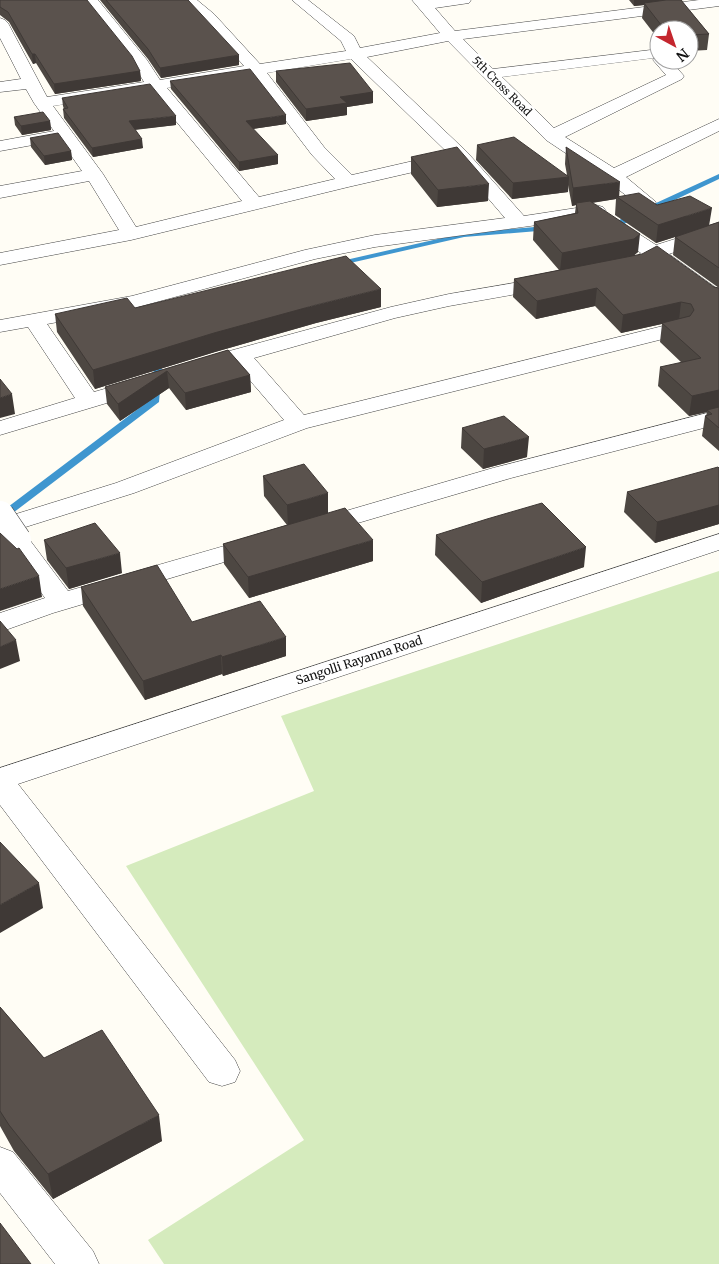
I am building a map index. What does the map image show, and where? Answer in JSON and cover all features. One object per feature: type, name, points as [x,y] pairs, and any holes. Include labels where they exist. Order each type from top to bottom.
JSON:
[{"type":"street","points":[[90,0],[141,63],[154,84],[255,205]]},
{"type":"street","points":[[188,0],[208,17],[256,70],[318,151],[348,182]]},
{"type":"street","points":[[299,0],[348,39],[355,54],[461,156],[519,222]]},
{"type":"street","points":[[422,2],[464,0]]},
{"type":"street","points":[[644,0],[657,10]]},
{"type":"street","name":"5th Cross Road","points":[[422,2],[451,36],[552,136],[613,176],[647,202],[604,219]]},
{"type":"street","points":[[42,103],[355,54],[451,36],[719,2]]},
{"type":"street","points":[[625,15],[649,46]]},
{"type":"street","points":[[0,23],[42,103],[94,174],[131,234]]},
{"type":"street","points":[[491,74],[649,58]]},
{"type":"street","points":[[552,136],[676,76],[670,70]]},
{"type":"street","points":[[0,87],[31,83]]},
{"type":"street","points":[[613,176],[719,124]]},
{"type":"street","points":[[0,146],[65,134]]},
{"type":"street","points":[[0,259],[131,234],[461,156]]},
{"type":"street","points":[[0,192],[94,174]]},
{"type":"street","points":[[0,326],[134,302],[312,254],[375,240],[519,222],[604,219],[654,252],[719,300]]},
{"type":"street","points":[[605,272],[640,264],[654,252],[719,231]]},
{"type":"street","points":[[0,428],[239,354],[337,327],[449,300],[569,279]]},
{"type":"street","points":[[34,321],[88,401]]},
{"type":"street","points":[[62,602],[5,527],[125,488],[299,423],[679,328]]},
{"type":"street","points":[[239,354],[299,423]]},
{"type":"street","points":[[0,623],[62,602],[502,473],[719,417]]},
{"type":"street","name":"Sangolli Rayanna Road","points":[[0,779],[719,542]]},
{"type":"street","points":[[0,783],[222,1070]]},
{"type":"street","points":[[0,1164],[79,1264]]},
{"type":"green space","points":[[719,571],[719,1264],[164,1264],[148,1240],[304,1140],[126,866],[314,791],[281,716]]},
{"type":"building","points":[[0,0],[87,0],[132,56],[140,71],[54,84],[35,54],[32,54],[8,12],[0,7]]},
{"type":"building","points":[[106,0],[188,0],[239,55],[160,68],[148,49]]},
{"type":"building","points":[[681,0],[697,20],[657,20],[644,3]]},
{"type":"building","points":[[699,22],[709,34],[699,34]]},
{"type":"building","points":[[350,63],[373,92],[340,97],[347,103],[306,109],[276,71]]},
{"type":"building","points":[[250,69],[286,115],[246,121],[278,155],[239,162],[170,81]]},
{"type":"building","points":[[150,84],[176,116],[129,121],[142,139],[92,148],[63,109],[68,108],[62,98]]},
{"type":"building","points":[[43,112],[50,121],[21,126],[14,117]]},
{"type":"building","points":[[58,133],[71,151],[44,156],[30,138]]},
{"type":"building","points":[[514,137],[569,177],[513,183],[477,145]]},
{"type":"building","points":[[457,147],[489,184],[438,190],[411,157]]},
{"type":"building","points":[[566,147],[620,182],[573,188]]},
{"type":"building","points":[[639,193],[657,205],[690,196],[712,208],[658,225],[617,197]]},
{"type":"building","points":[[590,201],[640,234],[634,239],[562,253],[534,222],[578,213],[576,203]]},
{"type":"building","points":[[719,222],[719,268],[675,237]]},
{"type":"building","points":[[657,246],[714,287],[719,288],[719,390],[692,396],[660,367],[701,358],[662,323],[690,316],[694,310],[691,304],[681,302],[623,315],[597,288],[537,301],[514,279],[642,254]]},
{"type":"building","points":[[346,256],[381,289],[214,333],[93,370],[55,314],[127,298],[135,308]]},
{"type":"building","points":[[228,350],[250,375],[185,393],[167,371],[118,404],[105,387]]},
{"type":"building","points":[[0,379],[12,394],[0,398]]},
{"type":"building","points":[[719,407],[719,428],[705,416],[712,414],[707,410]]},
{"type":"building","points":[[504,416],[529,437],[484,449],[462,428]]},
{"type":"building","points":[[304,464],[328,493],[287,505],[263,476]]},
{"type":"building","points":[[718,467],[719,505],[657,522],[627,492]]},
{"type":"building","points":[[542,503],[586,547],[482,582],[436,535],[487,519]]},
{"type":"building","points":[[345,508],[373,540],[248,577],[223,544]]},
{"type":"building","points":[[95,523],[120,553],[66,568],[44,540]]},
{"type":"building","points":[[0,533],[17,549],[19,548],[39,576],[0,589]]},
{"type":"building","points":[[157,565],[192,622],[260,601],[286,637],[222,657],[221,655],[143,681],[81,587]]},
{"type":"building","points":[[0,621],[16,640],[0,647]]},
{"type":"building","points":[[0,842],[39,883],[0,905]]},
{"type":"building","points":[[0,1007],[44,1058],[102,1030],[159,1115],[48,1174],[0,1111]]},
{"type":"building","points":[[0,1223],[31,1264],[0,1264]]},
{"type":"waterway","points":[[606,224],[619,223],[719,176]]},
{"type":"waterway","points":[[337,264],[464,235],[547,228]]},
{"type":"waterway","points":[[1,517],[156,400],[159,355]]}]
